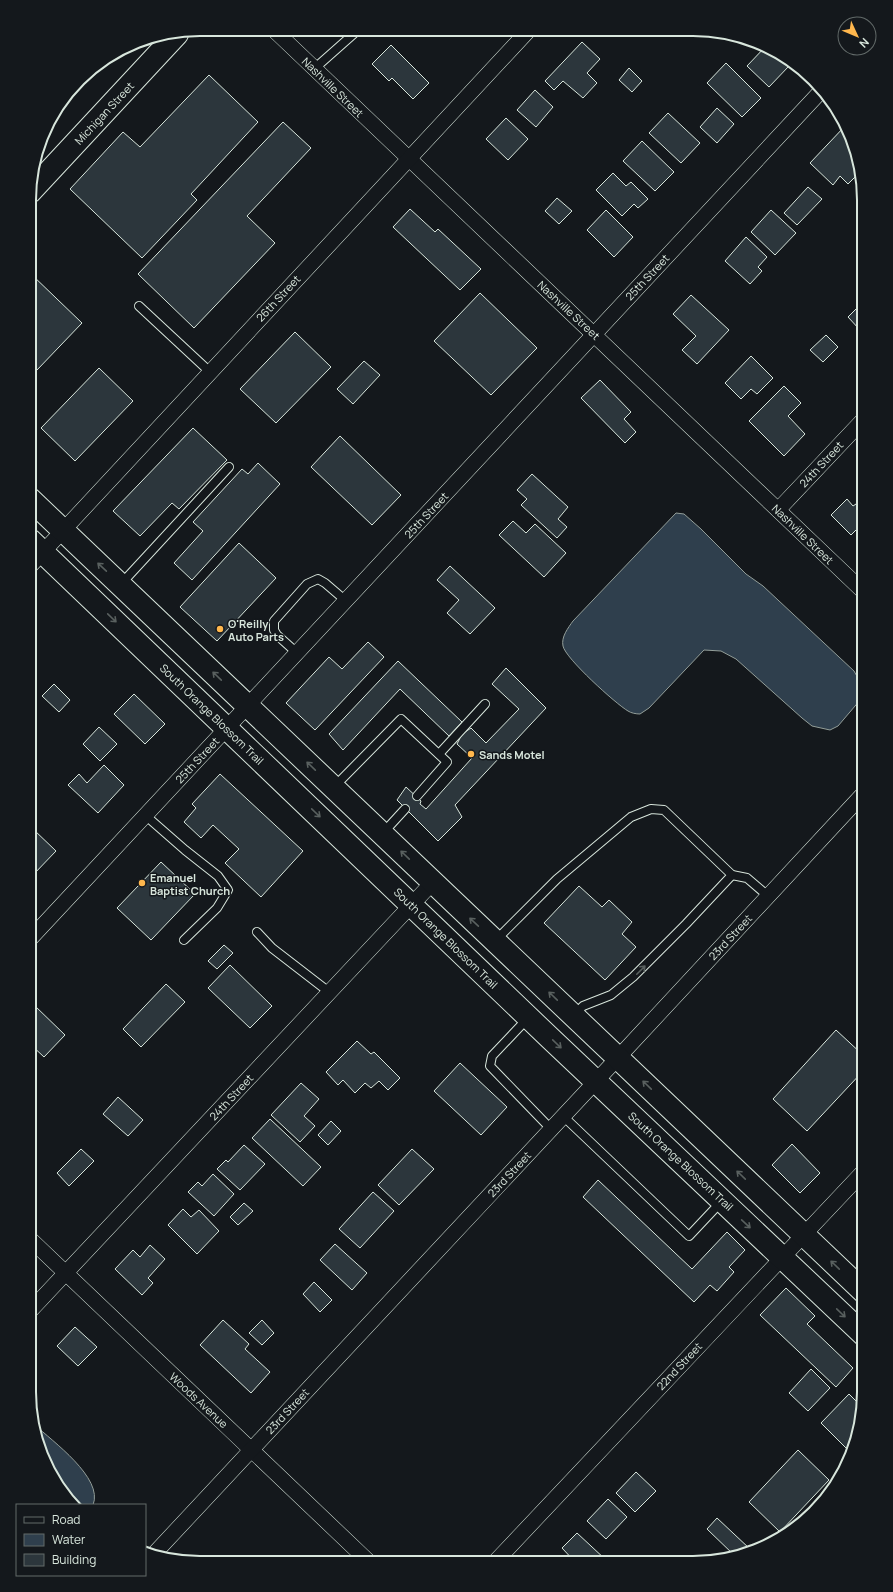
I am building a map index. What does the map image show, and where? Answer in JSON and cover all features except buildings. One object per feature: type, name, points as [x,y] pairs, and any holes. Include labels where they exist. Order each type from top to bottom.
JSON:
[{"type":"main road","name":"Michigan Street","points":[[36,185],[173,38]]},
{"type":"main road","points":[[36,505],[857,1285]]},
{"type":"main road","name":"South Orange Blossom Trail","points":[[36,555],[226,728],[857,1328]]},
{"type":"street","name":"Nashville Street","points":[[280,36],[857,585]]},
{"type":"street","name":"26th Street","points":[[36,552],[64,531],[408,158],[523,36]]},
{"type":"street","name":"25th Street","points":[[36,933],[818,94]]},
{"type":"street","name":"24th Street","points":[[778,510],[857,425]]},
{"type":"street","name":"23rd Street","points":[[158,1550],[251,1449],[857,801]]},
{"type":"street","name":"24th Street","points":[[36,1304],[433,882]]},
{"type":"street","name":"22nd Street","points":[[501,1556],[857,1178]]},
{"type":"street","name":"Woods Avenue","points":[[36,1245],[363,1556]]},
{"type":"lane","points":[[314,69],[351,36]]},
{"type":"lane","points":[[139,306],[210,372]]},
{"type":"lane","points":[[120,584],[229,467]]},
{"type":"lane","points":[[297,653],[277,635],[274,630],[274,621],[307,584],[318,579],[346,601]]},
{"type":"lane","points":[[439,754],[485,704]]},
{"type":"lane","points":[[334,787],[401,719],[447,762],[417,796]]},
{"type":"lane","points":[[494,941],[557,878],[630,817],[651,808],[664,810],[732,876],[747,878],[768,896]]},
{"type":"lane","points":[[382,834],[405,809]]},
{"type":"lane","points":[[145,815],[185,850],[218,876],[228,890],[217,908],[184,940]]},
{"type":"lane","points":[[574,1016],[583,1006],[611,995],[633,978],[732,876]]},
{"type":"lane","points":[[257,932],[272,948],[330,992]]},
{"type":"lane","points":[[529,1017],[492,1056],[490,1066],[551,1129]]},
{"type":"lane","points":[[563,1116],[688,1236],[722,1201]]},
{"type":"water","points":[[676,513],[684,514],[746,574],[763,586],[854,671],[857,676],[857,704],[838,726],[830,730],[812,726],[736,659],[721,651],[704,650],[649,708],[640,714],[629,712],[613,700],[581,670],[566,652],[563,646],[563,639],[573,621]]},
{"type":"water","points":[[41,1430],[64,1450],[84,1472],[91,1483],[94,1494],[93,1504],[80,1504],[70,1492],[48,1455]]},
{"type":"place","name":"O'Reilly Auto Parts","points":[[220,629]]},
{"type":"place","name":"Sands Motel","points":[[471,754]]},
{"type":"place","name":"Emanuel Baptist Church","points":[[142,883]]}]
